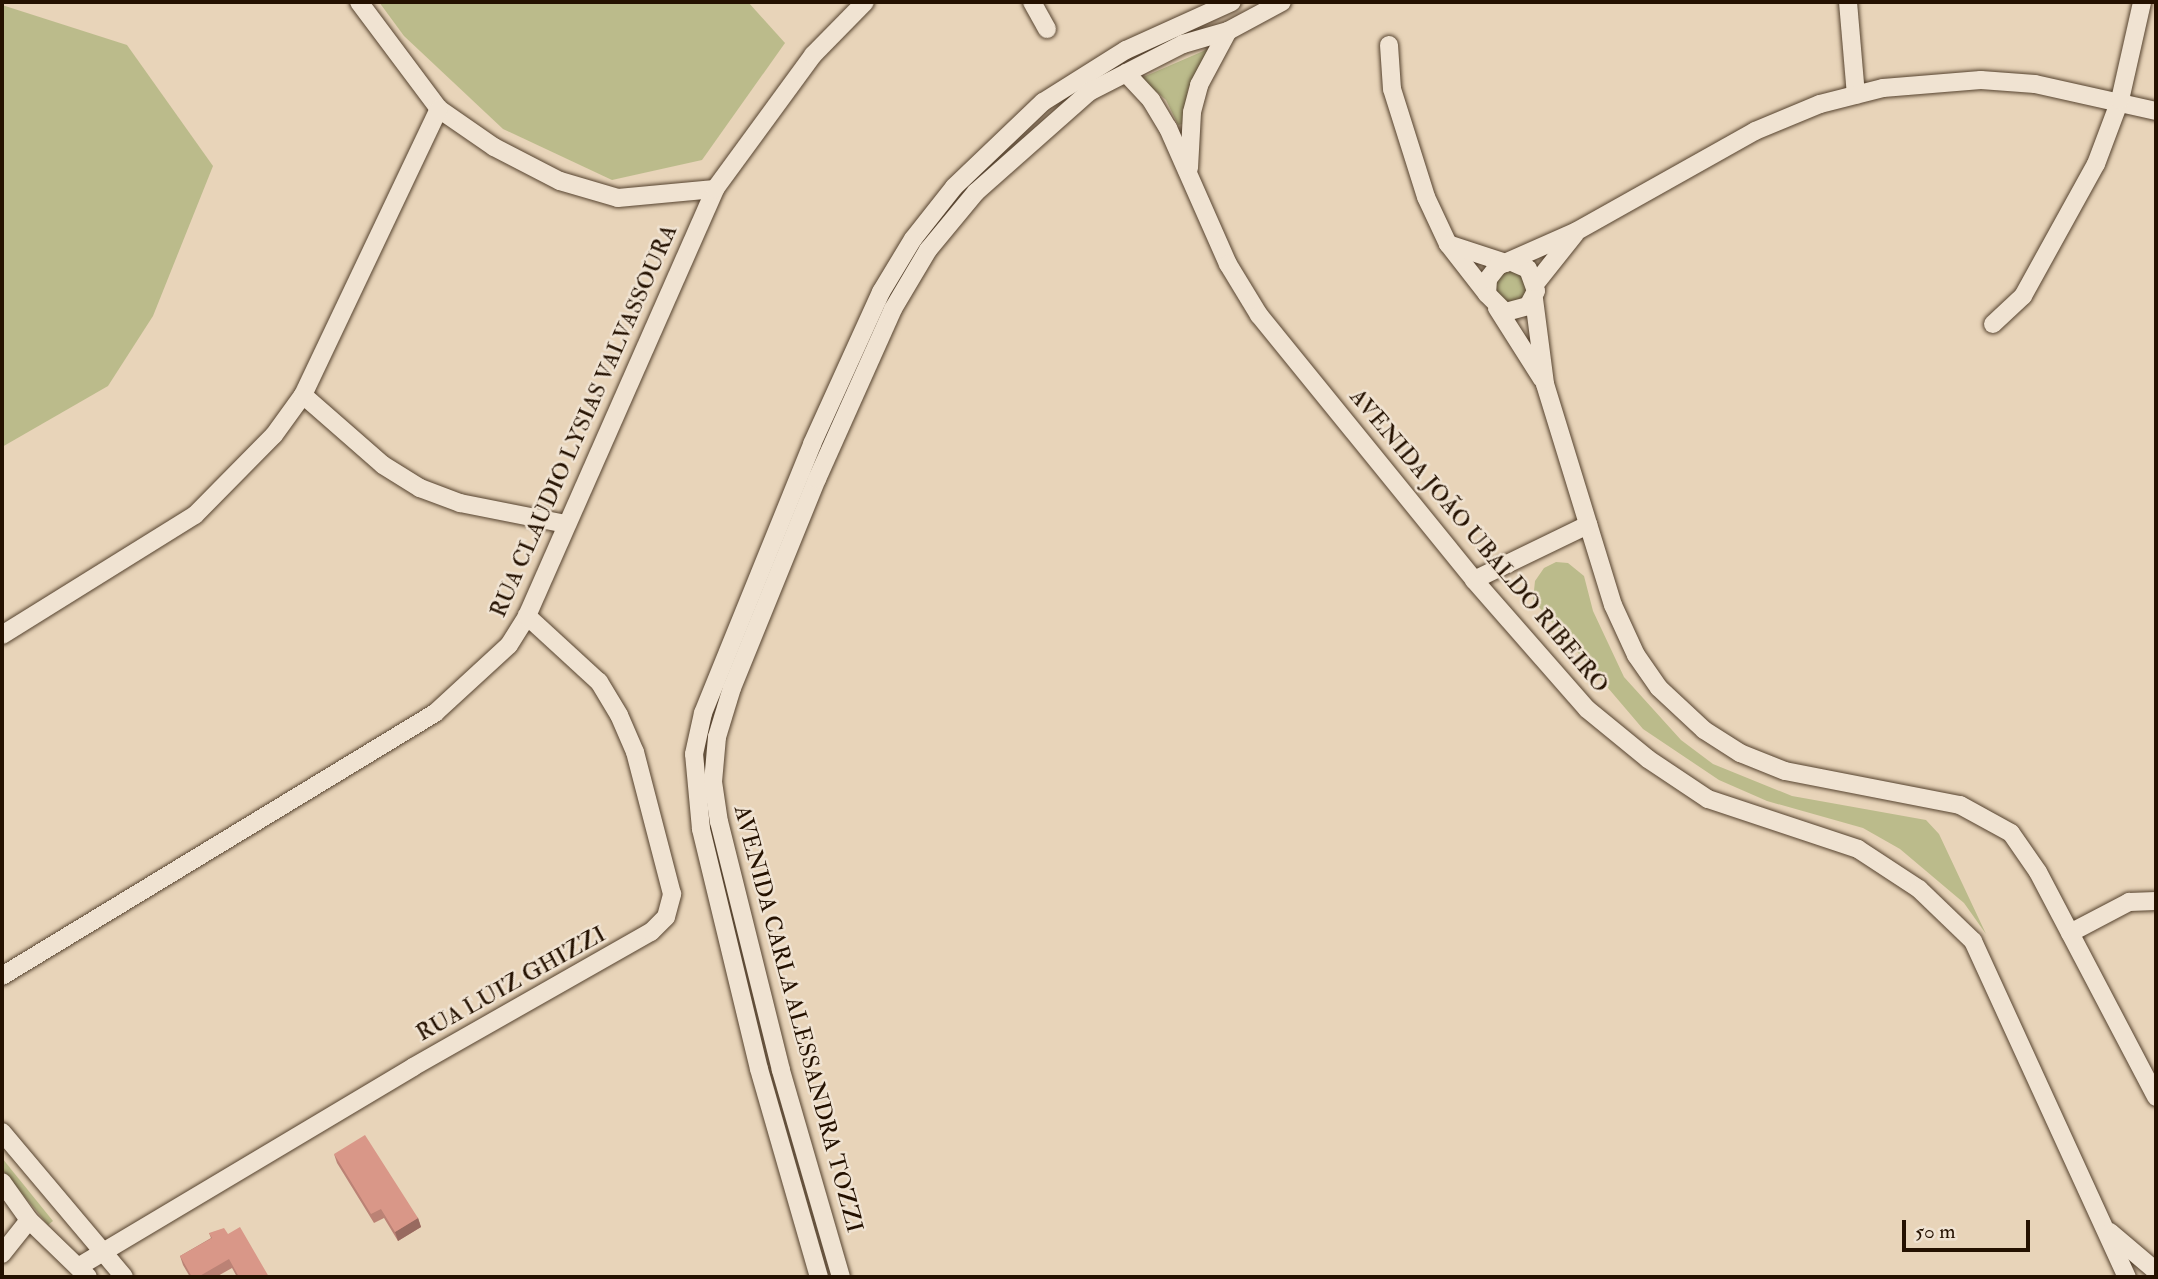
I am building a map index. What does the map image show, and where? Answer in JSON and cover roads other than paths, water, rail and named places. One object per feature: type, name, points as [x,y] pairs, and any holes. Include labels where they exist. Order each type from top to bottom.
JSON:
[{"type":"street","points":[[359,2],[439,109],[494,148],[560,181],[618,198],[715,189]]},
{"type":"street","name":"RUA CLAUDIO LYSIAS VALVASSOURA","points":[[2,976],[435,713],[509,645],[527,616],[715,189],[813,55],[865,2]]},
{"type":"street","points":[[1032,2],[1047,29]]},
{"type":"street","name":"AVENIDA CARLA ALESSANDRA TOZZI","points":[[819,1277],[770,1109],[701,829],[694,754],[703,713],[812,444],[881,292],[913,239],[954,187],[1043,102],[1126,50],[1232,2]]},
{"type":"street","name":"AVENIDA CARLA ALESSANDRA TOZZI","points":[[841,1277],[781,1069],[719,822],[713,782],[717,737],[732,688],[817,479],[893,309],[928,250],[976,191],[1089,92],[1184,44],[1228,31],[1282,2]]},
{"type":"street","points":[[1848,2],[1856,95]]},
{"type":"street","points":[[1993,324],[2023,296],[2058,240],[2096,164],[2120,100],[2142,2]]},
{"type":"street","name":"AVENIDA JOÃO UBALDO RIBEIRO","points":[[1189,168],[1196,94],[1228,31]]},
{"type":"street","points":[[1389,46],[1400,122],[1426,197],[1448,244],[1492,301],[1545,384]]},
{"type":"street","name":"AVENIDA JOÃO UBALDO RIBEIRO","points":[[1126,73],[1151,100],[1189,168],[1208,221],[1259,315],[1474,580],[1587,709],[1648,759],[1708,799],[1857,849],[1919,889],[1973,941],[2127,1277]]},
{"type":"street","points":[[1492,301],[1488,279],[1510,263],[1577,231],[1755,131],[1820,104],[1926,82],[1981,80],[2035,84],[2120,100],[2156,111]]},
{"type":"street","points":[[2,635],[195,515],[243,469],[303,395],[439,109]]},
{"type":"street","points":[[1492,301],[1513,312],[1535,291],[1577,231]]},
{"type":"street","points":[[1448,244],[1528,269],[1535,291],[1545,384],[1613,605],[1636,655],[1659,688],[1704,730],[1740,753],[1786,771],[1926,797],[1988,817],[2011,833],[2070,933],[2156,1097]]},
{"type":"street","points":[[303,395],[383,465],[420,488],[460,503],[566,524]]},
{"type":"street","points":[[1474,580],[1588,525]]},
{"type":"street","name":"RUA LUIZ GHIZZI","points":[[83,1272],[99,1252],[651,932],[666,917],[672,894],[635,752],[619,715],[599,682],[527,616]]},
{"type":"street","points":[[2070,933],[2129,902],[2156,901]]},
{"type":"street","points":[[2,1132],[99,1252],[124,1277]]},
{"type":"street","points":[[2,1182],[29,1220],[83,1272]]},
{"type":"street","points":[[2,1254],[29,1220]]},
{"type":"street","points":[[2104,1228],[2156,1272]]}]
